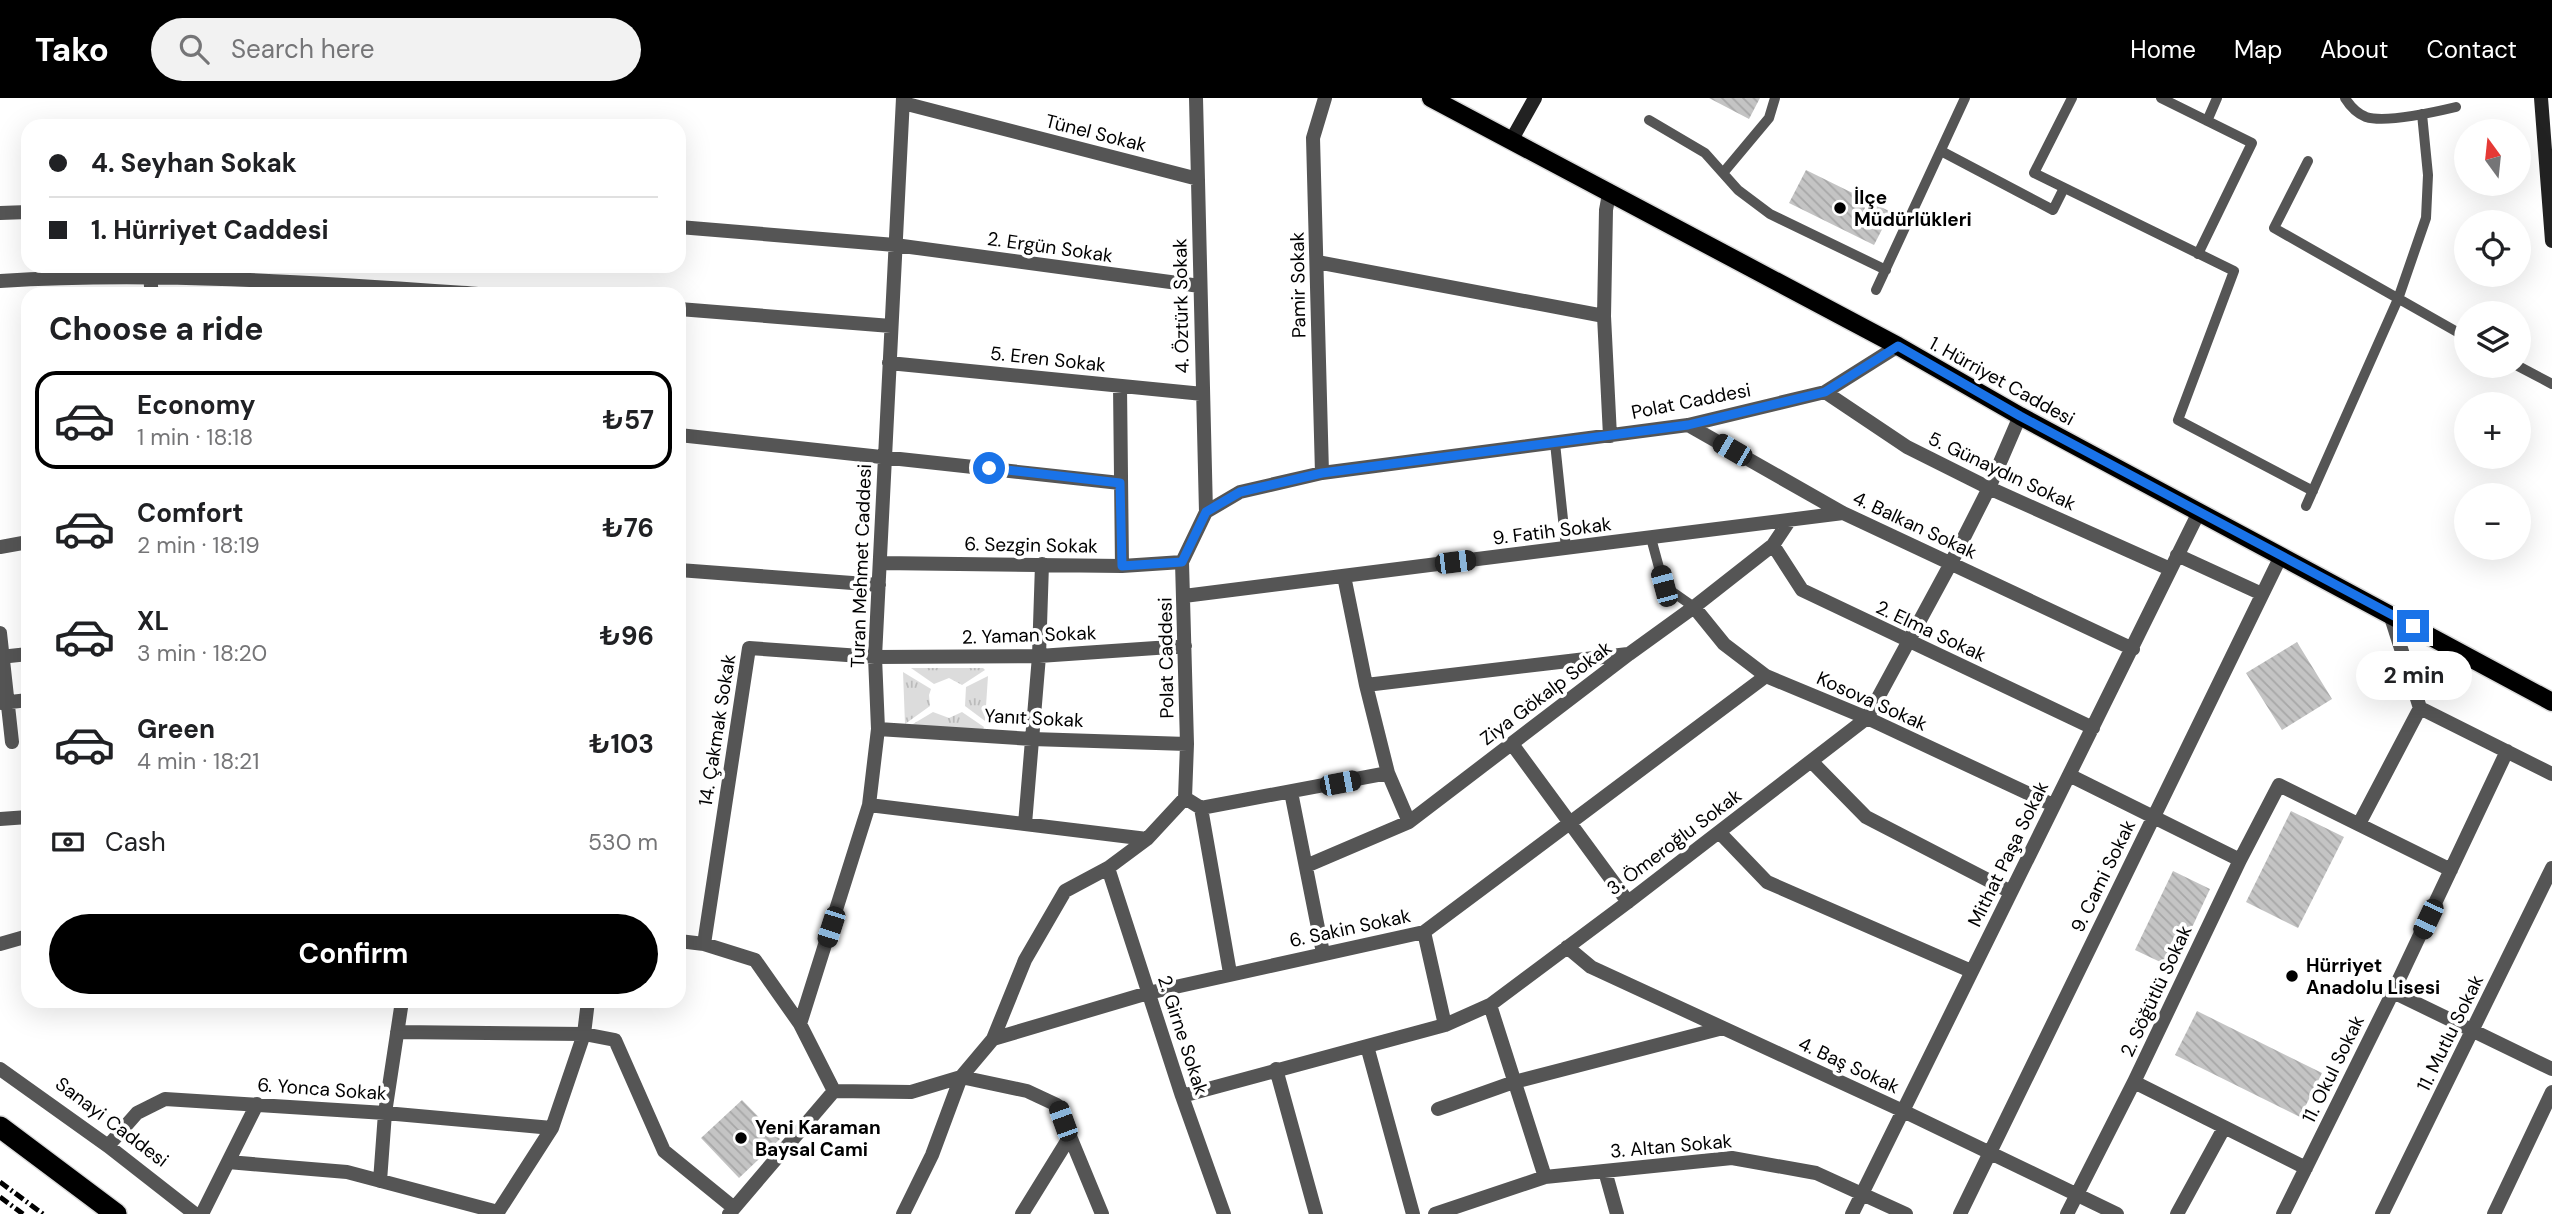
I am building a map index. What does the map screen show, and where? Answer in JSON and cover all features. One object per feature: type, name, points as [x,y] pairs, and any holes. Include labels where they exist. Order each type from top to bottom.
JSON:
[{"type":"highway","points":[[0,1127],[116,1214]]},
{"type":"main road","name":"1. Hürriyet Caddesi","points":[[1431,98],[1898,346],[2020,416],[2281,556],[2551,698]]},
{"type":"main road","points":[[1511,141],[1535,98]]},
{"type":"main road","points":[[2542,98],[2552,241]]},
{"type":"street","name":"4. Öztürk Sokak","points":[[1196,98],[1206,512]]},
{"type":"street","name":"Pamir Sokak","points":[[1322,473],[1313,138],[1325,98]]},
{"type":"street","name":"Tünel Sokak","points":[[903,100],[1198,179]]},
{"type":"street","name":"Turan Mehmet Caddesi","points":[[800,1024],[869,805],[878,729],[875,657],[903,100]]},
{"type":"street","points":[[1609,194],[1606,211],[1604,316],[1610,436]]},
{"type":"street","points":[[0,213],[21,212]]},
{"type":"street","name":"2. Ergün Sokak","points":[[686,228],[895,246],[1200,286]]},
{"type":"street","points":[[1317,262],[1604,316]]},
{"type":"street","points":[[57,277],[58,287]]},
{"type":"street","points":[[0,281],[57,277],[150,278],[230,287]]},
{"type":"street","points":[[150,278],[151,287]]},
{"type":"street","points":[[686,310],[891,326]]},
{"type":"street","name":"Polat Caddesi","points":[[1185,798],[1187,744],[1182,562],[1206,512],[1240,492],[1322,473],[1688,425],[1825,392],[1898,346]]},
{"type":"street","name":"5. Eren Sokak","points":[[889,363],[1203,394]]},
{"type":"street","points":[[1120,386],[1122,566]]},
{"type":"street","name":"5. Günaydın Sokak","points":[[1825,392],[1907,447],[1989,488],[2170,569]]},
{"type":"street","name":"3. Ömeroğlu Sokak","points":[[1182,1096],[1445,1025],[1490,1005],[1867,718],[1910,642],[1989,488],[2020,416]]},
{"type":"street","name":"4. Balkan Sokak","points":[[1688,425],[1843,513],[2133,649]]},
{"type":"street","points":[[686,436],[1120,483]]},
{"type":"street","name":"Mithat Paşa Sokak","points":[[1852,1214],[1901,1110],[2199,512]]},
{"type":"street","name":"9. Fatih Sokak","points":[[1184,596],[1843,513]]},
{"type":"street","name":"Ziya Gökalp Sokak","points":[[1306,866],[1409,822],[1773,545],[1789,521]]},
{"type":"street","points":[[0,547],[21,543]]},
{"type":"street","name":"2. Elma Sokak","points":[[1773,545],[1802,590],[2093,728]]},
{"type":"street","points":[[2177,555],[2262,594]]},
{"type":"street","name":"9. Cami Sokak","points":[[1960,1214],[2281,556]]},
{"type":"street","name":"6. Sezgin Sokak","points":[[880,563],[1122,566],[1182,562]]},
{"type":"street","points":[[1025,824],[1039,656],[1042,564]]},
{"type":"street","points":[[686,571],[878,585]]},
{"type":"street","points":[[1344,576],[1366,685],[1388,773],[1409,822]]},
{"type":"street","name":"Kosova Sokak","points":[[1694,607],[1724,644],[1766,676],[1867,718],[2053,805]]},
{"type":"street","points":[[2390,614],[2420,708],[2359,824],[2451,870]]},
{"type":"street","points":[[0,633],[4,702],[12,742]]},
{"type":"street","name":"2. Yaman Sokak","points":[[875,657],[1039,656],[1185,646]]},
{"type":"street","name":"14. Çakmak Sokak","points":[[704,944],[748,648],[875,657]]},
{"type":"street","points":[[1366,685],[1629,654]]},
{"type":"street","points":[[1,657],[21,655]]},
{"type":"street","name":"6. Sakin Sokak","points":[[993,1039],[1148,993],[1424,932],[1766,676]]},
{"type":"street","points":[[2420,708],[2552,774]]},
{"type":"street","name":"Yanıt Sokak","points":[[878,729],[1032,740],[1187,744]]},
{"type":"street","points":[[1512,744],[1628,902]]},
{"type":"street","name":"11. Okul Sokak","points":[[2283,1214],[2393,992],[2507,751]]},
{"type":"street","points":[[1812,762],[1866,817],[2011,892]]},
{"type":"street","points":[[903,1214],[932,1155],[961,1077],[993,1039],[1025,960],[1065,891],[1108,868],[1147,839],[1185,798],[1201,808],[1388,773]]},
{"type":"street","points":[[2069,775],[2239,860]]},
{"type":"street","name":"2. Söğütlü Sokak","points":[[2067,1214],[2278,785],[2359,824]]},
{"type":"street","points":[[1291,792],[1323,953]]},
{"type":"street","points":[[869,805],[1147,839]]},
{"type":"street","points":[[1201,808],[1230,973]]},
{"type":"street","points":[[0,819],[21,818]]},
{"type":"street","points":[[1719,832],[1767,883],[1971,971]]},
{"type":"street","name":"2. Girne Sokak","points":[[1108,868],[1182,1096],[1224,1214]]},
{"type":"street","name":"11. Mutlu Sokak","points":[[2382,1214],[2552,868]]},
{"type":"street","points":[[1424,932],[1445,1025]]},
{"type":"street","points":[[0,944],[21,938]]},
{"type":"street","points":[[686,942],[704,944],[755,960],[800,1024],[834,1091]]},
{"type":"street","name":"4. Baş Sokak","points":[[1567,947],[1591,967],[1901,1110],[2117,1214]]},
{"type":"street","points":[[2393,992],[2552,1069]]},
{"type":"street","points":[[1490,1005],[1545,1177]]},
{"type":"street","points":[[380,1181],[385,1113],[401,1008]]},
{"type":"street","points":[[228,1162],[347,1172],[498,1212],[552,1128],[584,1034],[587,1008]]},
{"type":"street","points":[[1438,1110],[1514,1082],[1723,1028]]},
{"type":"street","points":[[397,1032],[584,1034],[615,1040],[664,1151],[731,1211],[834,1091]]},
{"type":"street","points":[[1367,1046],[1413,1214]]},
{"type":"street","name":"Sanayi Caddesi","points":[[0,1069],[108,1146],[195,1214]]},
{"type":"street","points":[[1276,1069],[1316,1214]]},
{"type":"street","points":[[834,1091],[911,1092],[961,1077],[1027,1091],[1057,1105],[1102,1214]]},
{"type":"street","points":[[2134,1082],[2306,1168]]},
{"type":"street","points":[[2494,1214],[2552,1092]]},
{"type":"street","name":"6. Yonca Sokak","points":[[108,1146],[137,1113],[165,1099],[385,1113],[552,1128]]},
{"type":"street","points":[[202,1214],[257,1104]]},
{"type":"street","points":[[2177,1214],[2224,1128]]},
{"type":"street","points":[[1022,1214],[1069,1138]]},
{"type":"street","name":"3. Altan Sokak","points":[[1435,1214],[1545,1177],[1732,1157],[1816,1173],[1906,1214]]},
{"type":"street","points":[[1605,1171],[1617,1214]]},
{"type":"lane","points":[[1723,173],[1769,118],[1775,98]]},
{"type":"lane","points":[[1876,290],[1965,98]]},
{"type":"lane","points":[[2071,98],[2034,173],[2234,271],[2178,419],[2314,491]]},
{"type":"lane","points":[[2161,98],[2252,143],[2198,254]]},
{"type":"lane","points":[[2207,121],[2217,98]]},
{"type":"lane","points":[[2344,98],[2354,110],[2374,119],[2456,107]]},
{"type":"lane","points":[[2306,506],[2398,299],[2426,218],[2428,174],[2422,114]]},
{"type":"lane","points":[[1649,120],[1705,153],[1738,190],[1770,214],[1886,270]]},
{"type":"lane","points":[[1941,151],[2053,210],[2064,188]]},
{"type":"lane","points":[[2308,161],[2274,228],[2454,330]]},
{"type":"lane","points":[[2531,373],[2552,384]]},
{"type":"lane","points":[[1555,443],[1566,548]]},
{"type":"lane","points":[[1651,538],[1664,586],[1694,607]]},
{"type":"green space","points":[[911,668],[985,670],[962,685],[949,678],[934,684]]},
{"type":"green space","points":[[903,672],[931,689],[930,706],[905,724]]},
{"type":"green space","points":[[988,676],[985,721],[965,706],[966,687]]},
{"type":"green space","points":[[933,712],[949,718],[962,712],[984,727],[983,730],[908,727]]},
{"type":"building","points":[[1709,98],[1760,98],[1749,119]]},
{"type":"building","name":"İlçe Müdürlükleri","points":[[1806,170],[1891,212],[1874,245],[1789,203]]},
{"type":"building","points":[[2297,642],[2332,699],[2282,730],[2246,673]]},
{"type":"building","points":[[2291,811],[2344,837],[2298,928],[2246,902]]},
{"type":"building","points":[[2173,871],[2210,889],[2173,968],[2135,950]]},
{"type":"building","points":[[2197,1011],[2322,1073],[2300,1117],[2175,1055]]},
{"type":"building","name":"Yeni Karaman Baysal Cami","points":[[742,1100],[780,1139],[739,1178],[701,1138]]},
{"type":"railway","points":[[0,1182],[43,1214]]},
{"type":"railway","points":[[0,1197],[23,1214]]},
{"type":"place","name":"İlçe Müdürlükleri","points":[[1840,208]]},
{"type":"place","name":"Hürriyet Anadolu Lisesi","points":[[2292,976]]},
{"type":"place","name":"Yeni Karaman Baysal Cami","points":[[741,1138]]},
{"type":"route","points":[[989,468],[1120,483],[1122,566],[1182,562],[1206,512],[1240,492],[1322,473],[1688,425],[1825,392],[1898,346],[2020,416],[2413,626]]}]
